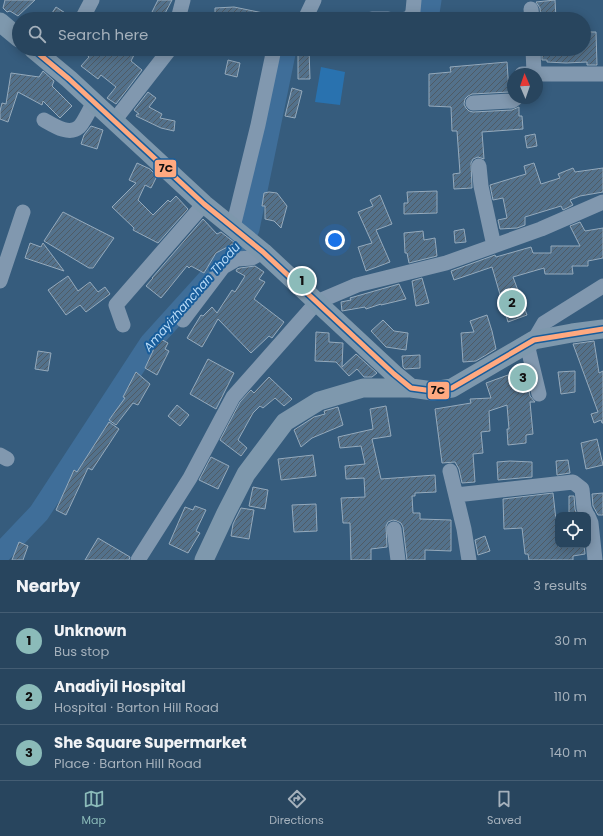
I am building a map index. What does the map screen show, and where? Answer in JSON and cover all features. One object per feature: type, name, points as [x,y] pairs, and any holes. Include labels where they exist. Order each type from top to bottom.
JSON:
[{"type":"main road","points":[[0,22],[12,37]]},
{"type":"main road","points":[[44,56],[204,204],[263,252],[389,370],[411,388]]},
{"type":"main road","points":[[204,560],[246,474],[285,422],[319,401],[363,388],[411,388],[433,391],[452,388],[530,342],[572,333],[603,329]]},
{"type":"street","points":[[86,12],[92,0]]},
{"type":"street","points":[[180,12],[183,0]]},
{"type":"street","points":[[308,12],[314,0]]},
{"type":"street","points":[[412,12],[414,0]]},
{"type":"street","points":[[114,121],[165,56]]},
{"type":"street","points":[[235,228],[273,56]]},
{"type":"street","points":[[529,68],[532,56]]},
{"type":"street","points":[[543,74],[603,74]]},
{"type":"street","points":[[473,103],[507,101]]},
{"type":"street","points":[[44,120],[55,127],[71,130],[79,127],[94,102]]},
{"type":"street","points":[[479,166],[481,186],[494,246]]},
{"type":"street","points":[[138,560],[190,478],[233,397],[317,302],[357,285],[446,263],[541,229],[603,202]]},
{"type":"street","points":[[123,325],[116,305],[204,204]]},
{"type":"street","points":[[0,281],[23,212]]},
{"type":"street","points":[[183,320],[223,267],[236,259],[252,258],[263,252]]},
{"type":"street","points":[[539,394],[530,342],[544,323],[603,286]]},
{"type":"street","points":[[450,471],[464,529],[469,560]]},
{"type":"street","points":[[456,495],[573,482],[582,489],[584,508],[586,512]]},
{"type":"street","points":[[591,523],[595,560]]},
{"type":"street","points":[[394,529],[398,560]]},
{"type":"shaded area","points":[[321,67],[345,72],[340,105],[315,102]]},
{"type":"building","points":[[5,0],[35,0],[22,12],[7,12],[3,8]]},
{"type":"building","points":[[158,0],[172,0],[166,12],[152,12]]},
{"type":"building","points":[[555,0],[556,12],[540,12],[540,8],[536,2]]},
{"type":"building","points":[[56,7],[64,12],[53,12]]},
{"type":"building","points":[[234,7],[258,12],[215,12],[215,8]]},
{"type":"building","points":[[591,32],[596,32],[597,65],[587,65],[587,62],[566,63],[547,62],[547,60],[542,60],[542,56],[591,56]]},
{"type":"building","points":[[88,56],[134,56],[131,61],[142,70],[116,104],[107,98],[116,87],[101,75],[98,79],[81,66],[89,57]]},
{"type":"building","points":[[298,56],[309,56],[310,79],[298,79]]},
{"type":"building","points":[[228,60],[240,63],[237,77],[225,74]]},
{"type":"building","points":[[507,62],[507,92],[472,94],[465,99],[464,104],[469,111],[473,112],[512,110],[519,107],[519,116],[522,116],[523,129],[482,132],[484,159],[478,157],[473,159],[471,163],[472,188],[454,189],[453,174],[460,173],[457,131],[452,131],[451,107],[429,106],[429,74],[451,72],[450,67]]},
{"type":"building","points":[[43,71],[54,81],[52,86],[72,106],[60,118],[43,101],[42,105],[18,92],[8,122],[0,119],[2,103],[6,104],[11,73],[39,77]]},
{"type":"building","points":[[292,88],[302,91],[295,118],[285,116]]},
{"type":"building","points":[[148,92],[156,98],[149,107],[162,114],[160,118],[175,121],[174,131],[161,128],[136,116],[139,114],[134,110]]},
{"type":"building","points":[[91,126],[103,130],[97,149],[81,144],[84,135]]},
{"type":"building","points":[[535,134],[537,146],[527,148],[525,136]]},
{"type":"building","points":[[137,163],[150,169],[157,176],[151,188],[145,185],[138,200],[153,215],[168,200],[170,202],[176,196],[188,209],[158,243],[133,230],[134,228],[112,207],[136,183],[129,180]]},
{"type":"building","points":[[534,163],[541,184],[560,178],[558,174],[573,168],[575,172],[603,168],[603,192],[580,196],[570,200],[573,205],[563,210],[561,206],[525,217],[525,225],[517,228],[500,229],[498,220],[507,218],[503,198],[493,200],[490,185],[526,174],[524,166]]},
{"type":"building","points":[[437,191],[437,213],[404,214],[404,203],[408,203],[407,192]]},
{"type":"building","points":[[264,193],[277,193],[287,206],[281,228],[274,221],[265,219],[265,206],[262,206]]},
{"type":"building","points":[[380,195],[392,224],[376,230],[390,262],[366,271],[358,247],[372,243],[358,212],[373,206],[370,200]]},
{"type":"building","points":[[63,212],[114,238],[93,268],[89,268],[44,241]]},
{"type":"building","points":[[203,219],[217,234],[221,232],[235,243],[216,253],[204,273],[191,266],[189,268],[187,266],[161,298],[146,286]]},
{"type":"building","points":[[580,222],[585,231],[603,228],[603,258],[588,261],[588,266],[572,266],[573,274],[545,274],[544,268],[513,277],[527,315],[508,322],[492,267],[454,280],[451,271],[495,255],[496,257],[531,247],[533,253],[551,253],[551,246],[580,246],[570,226]]},
{"type":"building","points":[[464,229],[466,242],[455,243],[454,231]]},
{"type":"building","points":[[423,231],[424,240],[435,238],[437,256],[409,263],[407,253],[405,253],[404,233]]},
{"type":"building","points":[[30,243],[41,247],[43,243],[64,271],[25,258]]},
{"type":"building","points":[[255,266],[264,272],[259,279],[265,282],[254,299],[284,322],[272,338],[269,336],[251,353],[218,319],[202,347],[187,338],[201,315],[203,316],[212,307],[217,313],[232,290],[235,292],[245,276],[236,271],[237,269]]},
{"type":"building","points":[[68,276],[78,291],[90,282],[98,292],[105,287],[110,294],[86,312],[80,305],[66,315],[48,290]]},
{"type":"building","points":[[422,278],[429,303],[416,306],[412,281]]},
{"type":"building","points":[[399,284],[406,299],[381,304],[366,309],[365,307],[342,311],[341,302]]},
{"type":"building","points":[[487,315],[496,349],[476,361],[463,362],[461,333],[474,332],[470,321]]},
{"type":"building","points":[[383,320],[394,331],[408,333],[406,350],[386,347],[371,331]]},
{"type":"building","points":[[316,332],[329,333],[329,342],[343,343],[342,367],[356,354],[377,373],[372,377],[364,377],[357,369],[349,376],[336,362],[315,361]]},
{"type":"building","points":[[159,338],[168,343],[165,349],[169,351],[157,375],[145,368]]},
{"type":"building","points":[[594,341],[599,373],[603,371],[603,423],[601,420],[594,423],[591,414],[598,412],[573,344]]},
{"type":"building","points":[[38,351],[51,353],[48,371],[35,369]]},
{"type":"building","points":[[420,355],[420,368],[405,369],[403,367],[402,356]]},
{"type":"building","points":[[208,359],[234,373],[216,409],[190,394]]},
{"type":"building","points":[[575,371],[575,392],[561,394],[558,372]]},
{"type":"building","points":[[136,372],[150,384],[138,405],[133,403],[116,425],[109,420],[125,398],[123,397]]},
{"type":"building","points":[[508,375],[513,389],[528,385],[530,396],[535,402],[530,402],[533,434],[526,435],[526,443],[508,445],[507,429],[509,429],[507,405],[489,411],[490,431],[481,432],[483,453],[473,454],[475,482],[462,483],[459,469],[455,462],[442,463],[435,409],[471,403],[470,399],[491,398],[486,383]]},
{"type":"building","points":[[269,377],[292,399],[284,406],[275,398],[263,408],[260,406],[253,413],[238,440],[247,448],[241,456],[220,440],[240,402],[251,390],[254,393]]},
{"type":"building","points":[[177,405],[189,415],[180,426],[168,416]]},
{"type":"building","points":[[386,406],[391,436],[372,439],[381,479],[435,475],[436,492],[415,493],[415,496],[412,496],[413,513],[420,513],[420,519],[451,520],[451,551],[425,550],[425,560],[407,560],[403,527],[401,523],[393,520],[388,522],[386,526],[387,547],[371,549],[371,560],[351,560],[350,523],[343,523],[341,498],[365,497],[364,478],[346,479],[345,466],[365,464],[361,446],[340,448],[338,437],[373,429],[370,409]]},
{"type":"building","points":[[338,407],[343,425],[312,438],[301,447],[294,430],[314,417],[325,414],[324,411]]},
{"type":"building","points":[[109,422],[119,429],[92,470],[88,468],[66,515],[56,510],[74,470],[77,472]]},
{"type":"building","points":[[597,439],[603,465],[586,469],[581,443]]},
{"type":"building","points":[[313,455],[316,476],[281,480],[278,459]]},
{"type":"building","points":[[211,457],[229,466],[218,489],[199,480]]},
{"type":"building","points":[[568,460],[570,473],[557,475],[556,461]]},
{"type":"building","points":[[497,462],[532,462],[532,477],[498,480]]},
{"type":"building","points":[[253,487],[268,490],[265,509],[249,506]]},
{"type":"building","points":[[553,493],[555,512],[555,548],[584,548],[585,554],[573,556],[573,560],[529,560],[528,554],[525,554],[522,528],[504,529],[503,499]]},
{"type":"building","points":[[603,493],[603,515],[598,515],[593,506],[592,494]]},
{"type":"building","points":[[569,496],[574,496],[576,512],[569,512]]},
{"type":"building","points":[[316,504],[317,531],[294,532],[292,505]]},
{"type":"building","points":[[195,506],[206,510],[196,531],[200,533],[188,553],[169,544],[185,507],[193,510]]},
{"type":"building","points":[[241,508],[254,510],[249,539],[231,536],[233,524]]},
{"type":"building","points":[[485,536],[490,551],[478,555],[475,540]]},
{"type":"building","points":[[98,538],[130,557],[129,560],[85,560]]},
{"type":"building","points":[[19,542],[28,546],[23,560],[12,560]]},
{"type":"waterway","name":"Amayizhanchan Thodu","points":[[429,12],[431,0]]},
{"type":"waterway","name":"Amayizhanchan Thodu","points":[[0,554],[39,513],[150,343],[226,259],[249,229],[285,56]]},
{"type":"transit line","name":"7C","points":[[41,56],[69,79],[204,204],[263,252],[411,388],[433,391],[452,388],[534,340],[603,329]]},
{"type":"place","name":"Unknown","points":[[302,281]]},
{"type":"place","name":"Anadiyil Hospital","points":[[512,303]]},
{"type":"place","name":"She Square Supermarket","points":[[523,378]]}]
